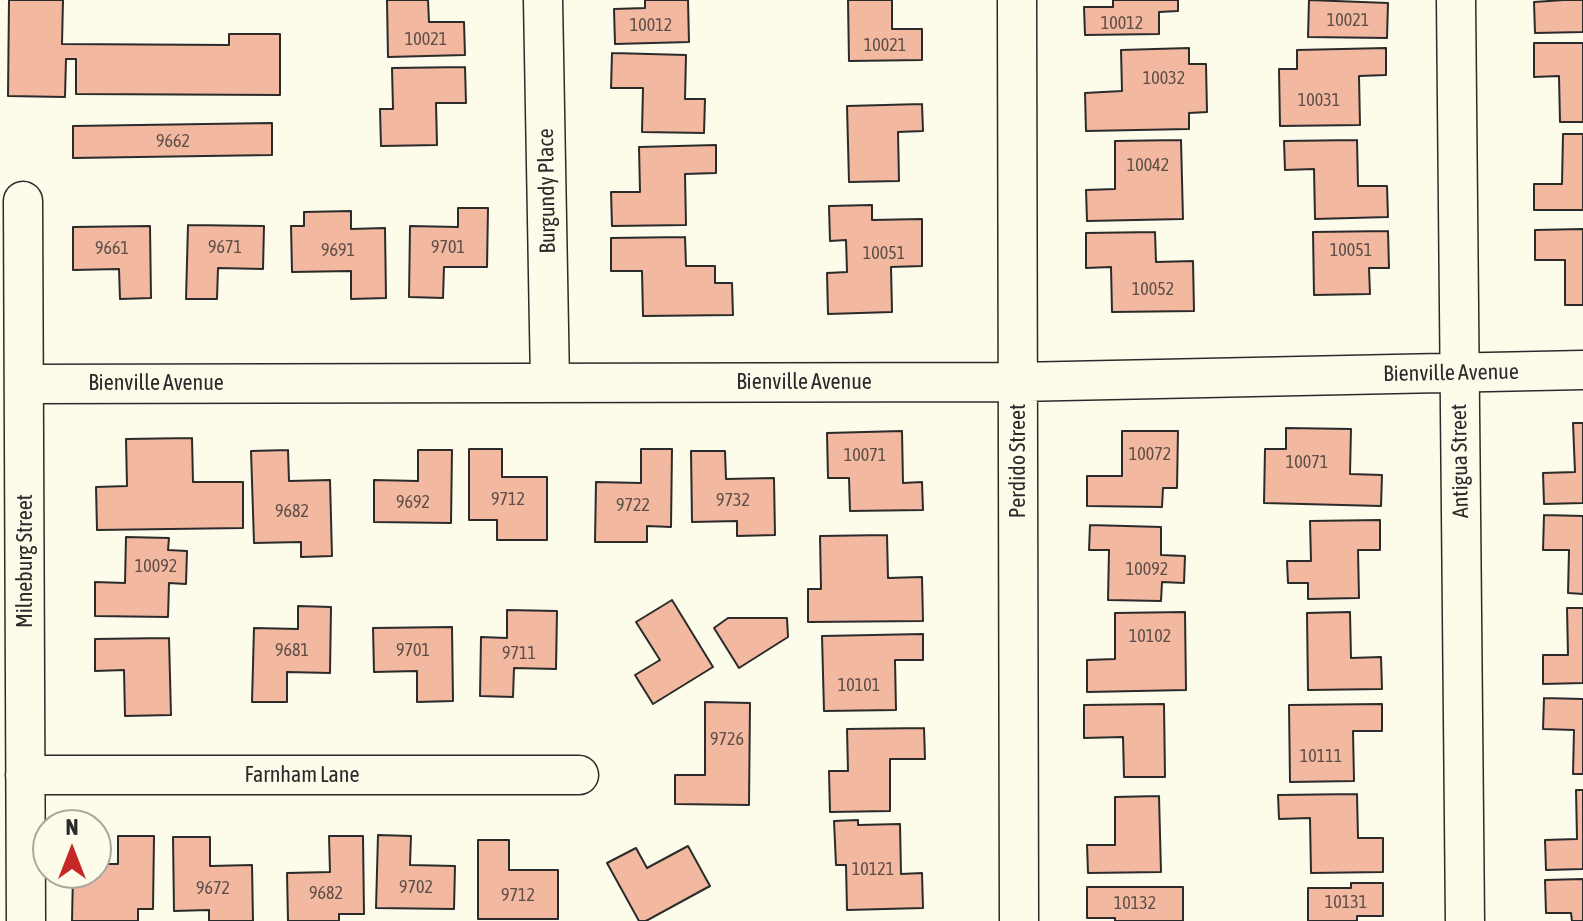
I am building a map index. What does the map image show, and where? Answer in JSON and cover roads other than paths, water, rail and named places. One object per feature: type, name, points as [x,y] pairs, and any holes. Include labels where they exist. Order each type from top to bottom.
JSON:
[{"type":"street","name":"Burgundy Place","points":[[543,0],[550,383]]},
{"type":"street","name":"Perdido Street","points":[[1017,0],[1019,921]]},
{"type":"street","name":"Antigua Street","points":[[1456,0],[1465,921]]},
{"type":"street","name":"Milneburg Street","points":[[23,201],[26,921]]},
{"type":"street","name":"Bienville Avenue","points":[[24,384],[1017,382],[1583,370]]},
{"type":"street","name":"Farnham Lane","points":[[25,775],[579,775]]}]
